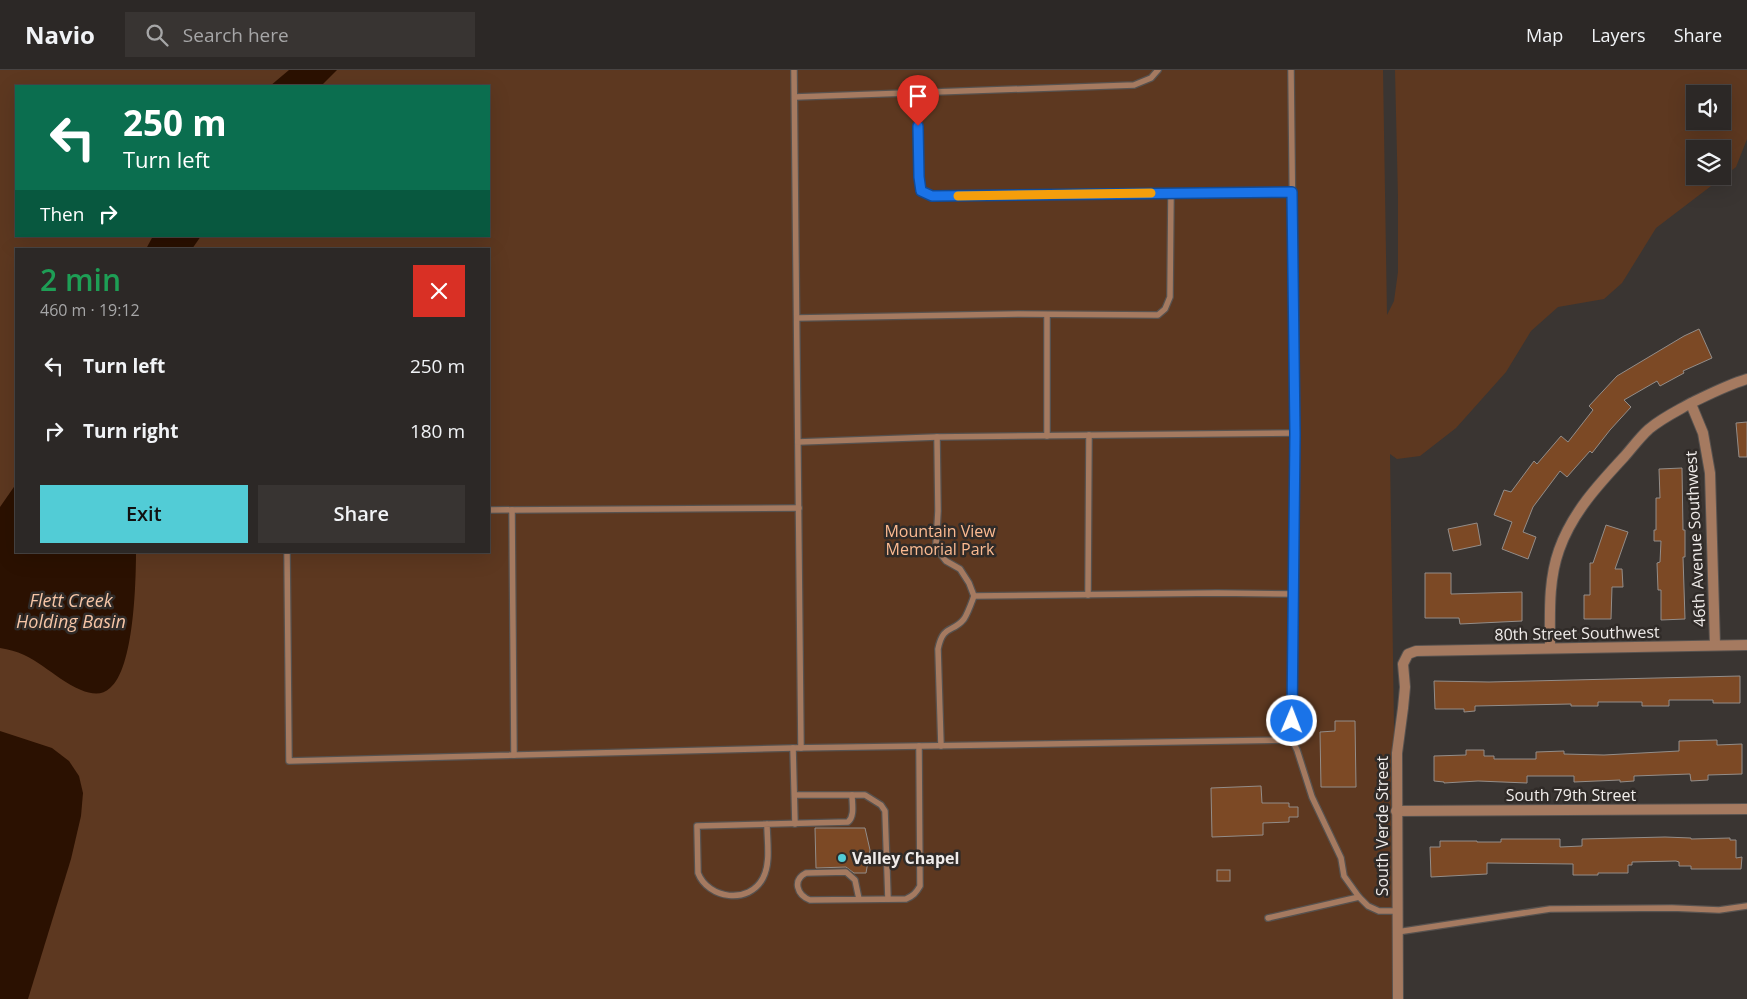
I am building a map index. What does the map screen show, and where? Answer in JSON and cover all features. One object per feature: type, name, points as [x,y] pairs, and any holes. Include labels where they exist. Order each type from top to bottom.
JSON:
[{"type":"street","points":[[1550,647],[1552,578],[1565,534],[1579,509],[1648,430],[1669,414],[1730,384],[1747,379]]},
{"type":"street","name":"46th Avenue Southwest","points":[[1691,404],[1704,434],[1710,473],[1715,645]]},
{"type":"street","name":"80th Street Southwest","points":[[1408,654],[1416,651],[1550,647],[1747,645]]},
{"type":"street","name":"South Verde Street","points":[[1398,999],[1397,753],[1404,687],[1403,664],[1408,654]]},
{"type":"street","name":"South 79th Street","points":[[1396,812],[1747,809]]},
{"type":"lane","points":[[794,70],[801,748]]},
{"type":"lane","points":[[795,97],[1134,85],[1151,78],[1158,70]]},
{"type":"lane","points":[[1291,70],[1295,434],[1292,740],[1298,750],[1312,798],[1341,858],[1344,876],[1368,906],[1379,911],[1397,912]]},
{"type":"lane","points":[[918,93],[919,177],[921,191],[932,196],[1292,192]]},
{"type":"lane","points":[[797,318],[1047,315],[1158,316],[1166,309],[1170,297],[1171,193]]},
{"type":"lane","points":[[1047,315],[1047,436]]},
{"type":"lane","points":[[798,442],[937,437],[1295,434]]},
{"type":"lane","points":[[1088,595],[1089,435]]},
{"type":"lane","points":[[937,437],[938,511],[936,545],[946,561],[960,569],[969,583],[974,596],[963,620],[946,632],[940,639],[938,649],[940,746]]},
{"type":"lane","points":[[490,510],[799,508]]},
{"type":"lane","points":[[512,510],[514,755]]},
{"type":"lane","points":[[287,553],[289,760],[794,748],[1292,740]]},
{"type":"lane","points":[[974,596],[1294,594]]},
{"type":"lane","points":[[859,899],[856,880],[846,872],[806,873],[800,876],[798,881],[803,898],[810,900],[906,899],[913,896],[920,886],[919,746]]},
{"type":"lane","points":[[794,748],[795,824]]},
{"type":"lane","points":[[795,795],[865,795],[881,804],[885,811],[888,899]]},
{"type":"lane","points":[[767,824],[767,870],[758,885],[747,892],[734,896],[710,890],[698,873],[697,826],[767,824],[795,824],[848,822],[851,819],[852,813],[852,795]]},
{"type":"lane","points":[[1268,918],[1359,897]]},
{"type":"lane","points":[[1397,932],[1550,910],[1672,908],[1719,910],[1747,906]]},
{"type":"green space","name":"Mountain View Memorial Park","points":[[0,70],[1383,70],[1387,315],[1394,301],[1398,272],[1395,70],[1747,70],[1747,139],[1736,167],[1731,171],[1731,140],[1686,140],[1686,185],[1712,185],[1656,228],[1622,283],[1604,299],[1558,307],[1531,331],[1506,372],[1456,428],[1420,456],[1397,459],[1390,454],[1398,999],[0,999]]},
{"type":"water","points":[[289,70],[337,70],[322,85],[271,85]]},
{"type":"water","points":[[152,237],[200,237],[193,248],[147,248]]},
{"type":"water","name":"Flett Creek Holding Basin","points":[[15,485],[15,553],[136,553],[134,603],[129,644],[118,678],[107,691],[92,693],[81,690],[70,685],[34,660],[0,648],[0,507]]},
{"type":"water","points":[[0,731],[52,748],[69,761],[79,776],[83,793],[81,816],[71,859],[28,999],[0,999]]},
{"type":"building","points":[[1699,329],[1712,358],[1683,371],[1684,373],[1660,386],[1657,381],[1624,400],[1631,407],[1592,453],[1590,451],[1567,477],[1560,471],[1533,507],[1523,532],[1536,537],[1528,559],[1502,549],[1512,522],[1494,515],[1504,490],[1511,492],[1534,461],[1537,464],[1561,436],[1568,442],[1593,410],[1589,406],[1617,376]]},
{"type":"building","points":[[1747,422],[1747,457],[1739,457],[1736,423]]},
{"type":"building","points":[[1682,468],[1683,530],[1685,530],[1685,557],[1683,557],[1685,619],[1661,620],[1661,590],[1658,590],[1657,563],[1660,562],[1661,541],[1654,541],[1656,498],[1660,498],[1659,469]]},
{"type":"building","points":[[1477,523],[1481,545],[1453,551],[1448,529]]},
{"type":"building","points":[[1606,525],[1628,532],[1615,569],[1622,569],[1623,587],[1612,587],[1611,619],[1584,619],[1584,595],[1590,595],[1590,563],[1593,563]]},
{"type":"building","points":[[1425,573],[1451,573],[1451,594],[1522,592],[1522,621],[1460,624],[1459,618],[1425,618]]},
{"type":"building","points":[[1740,676],[1740,703],[1713,703],[1713,700],[1669,700],[1669,706],[1642,706],[1642,702],[1598,702],[1598,706],[1571,706],[1571,704],[1475,706],[1475,711],[1464,712],[1464,709],[1435,709],[1434,681],[1489,682]]},
{"type":"building","points":[[1335,721],[1355,721],[1356,787],[1321,787],[1320,732],[1335,731]]},
{"type":"building","points":[[1717,740],[1717,745],[1742,744],[1742,774],[1708,775],[1708,780],[1691,781],[1690,774],[1634,776],[1634,781],[1620,782],[1620,780],[1574,782],[1574,776],[1527,776],[1527,783],[1478,781],[1444,783],[1434,781],[1434,756],[1466,755],[1466,750],[1484,750],[1484,756],[1494,756],[1494,759],[1536,759],[1536,752],[1564,751],[1564,754],[1604,755],[1679,751],[1679,741]]},
{"type":"building","points":[[1261,786],[1262,803],[1289,803],[1289,807],[1298,807],[1298,817],[1289,817],[1289,822],[1263,823],[1263,835],[1212,837],[1211,788]]},
{"type":"building","name":"Valley Chapel","points":[[815,828],[865,828],[870,850],[866,873],[854,873],[846,867],[816,868]]},
{"type":"building","points":[[1665,837],[1691,839],[1730,838],[1730,840],[1736,840],[1736,858],[1742,857],[1741,869],[1691,869],[1691,866],[1679,866],[1679,862],[1676,861],[1632,862],[1632,865],[1628,865],[1628,873],[1573,875],[1573,864],[1487,863],[1487,874],[1431,877],[1430,847],[1440,847],[1440,841],[1501,842],[1501,839],[1560,839],[1560,847],[1582,846],[1582,839]]},
{"type":"building","points":[[1217,870],[1230,870],[1230,881],[1217,881]]},
{"type":"slow traffic","points":[[958,196],[1151,193]]},
{"type":"place","name":"Valley Chapel","points":[[842,858]]},
{"type":"route","points":[[918,126],[921,191],[932,196],[1292,192],[1295,434],[1292,721]]}]
